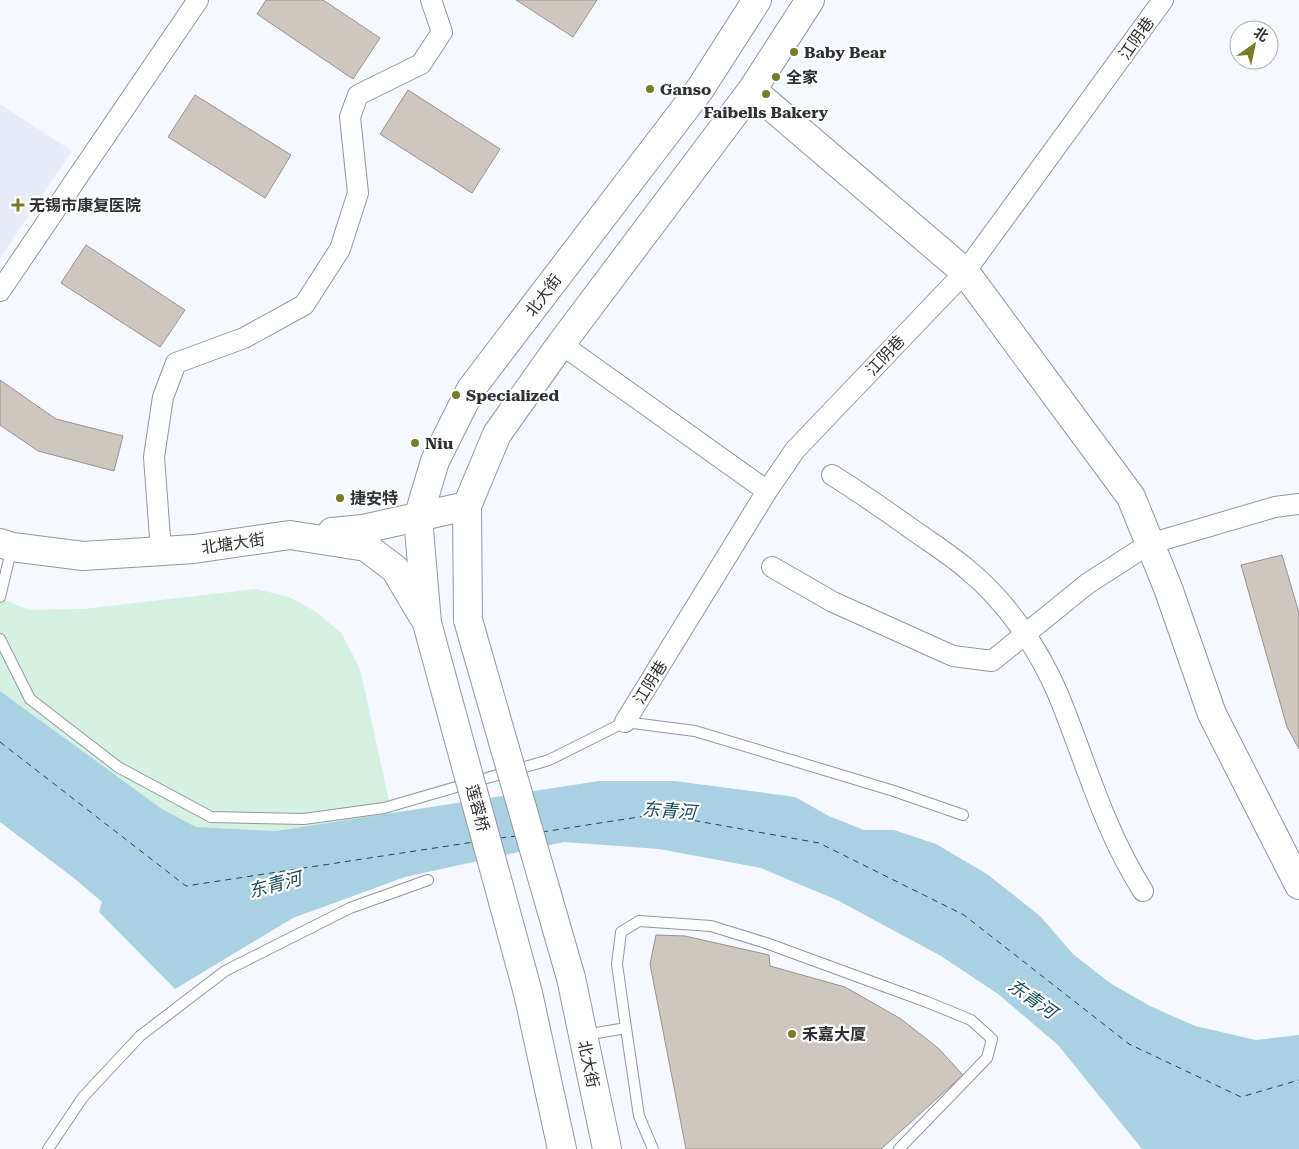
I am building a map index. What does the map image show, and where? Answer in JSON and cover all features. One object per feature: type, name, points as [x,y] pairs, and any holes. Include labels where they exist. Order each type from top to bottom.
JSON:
[{"type":"main road","name":"北大街","points":[[427,623],[418,518],[435,461],[471,389],[700,89],[757,0]]},
{"type":"main road","points":[[290,535],[363,529],[466,506],[497,434],[561,344],[752,90],[810,0]]},
{"type":"main road","points":[[752,90],[965,272],[1131,497],[1168,588],[1212,714],[1299,885]]},
{"type":"main road","name":"北大街","points":[[466,506],[468,620],[571,978],[607,1149]]},
{"type":"main road","name":"北塘大街","points":[[6,545],[83,556],[194,549],[290,535],[366,547],[395,568],[427,623]]},
{"type":"main road","name":"莲蓉桥","points":[[427,623],[528,993],[562,1149]]},
{"type":"street","points":[[0,291],[198,0]]},
{"type":"street","points":[[161,551],[154,457],[164,397],[176,363],[244,338],[304,306],[340,249],[358,193],[350,117],[358,95],[421,64],[442,32],[431,0]]},
{"type":"street","name":"江阴巷","points":[[626,722],[767,491],[795,450],[965,272],[1163,0]]},
{"type":"street","points":[[561,344],[767,491]]},
{"type":"street","points":[[832,475],[863,494],[968,570],[1000,601],[1026,634],[1057,693],[1083,764],[1122,858],[1143,891]]},
{"type":"street","points":[[772,567],[833,602],[952,656],[992,661],[1087,584],[1149,544],[1275,507],[1299,504]]},
{"type":"lane","points":[[0,597],[6,545]]},
{"type":"lane","points":[[0,639],[30,699],[118,767],[211,817],[304,819],[384,808],[549,760],[626,722],[695,731],[894,791],[963,815]]},
{"type":"lane","points":[[48,1149],[83,1097],[140,1036],[225,971],[350,908],[428,880]]},
{"type":"lane","points":[[653,1149],[639,1116],[617,964],[621,932],[638,921],[712,926],[766,943],[928,1002],[971,1020],[992,1039],[987,1058],[899,1149]]},
{"type":"lane","points":[[583,1035],[626,1028]]},
{"type":"shaded area","name":"无锡市康复医院","points":[[0,104],[72,151],[0,258]]},
{"type":"green space","points":[[256,589],[289,597],[315,611],[342,634],[360,669],[392,814],[276,831],[196,827],[162,809],[0,691],[0,598],[29,610],[83,609]]},
{"type":"water","name":"东青河","points":[[0,691],[162,809],[196,827],[276,831],[599,781],[675,781],[795,797],[829,816],[864,830],[894,830],[936,844],[987,874],[1040,916],[1073,954],[1110,983],[1150,1006],[1195,1026],[1256,1040],[1299,1035],[1299,1149],[1142,1149],[1058,1045],[998,994],[941,956],[839,901],[761,868],[659,849],[564,842],[405,877],[293,918],[175,989],[99,912],[102,902],[0,822]]},
{"type":"building","points":[[266,0],[323,0],[380,38],[353,79],[257,14]]},
{"type":"building","points":[[516,0],[597,0],[573,37]]},
{"type":"building","points":[[408,90],[500,149],[472,193],[380,134]]},
{"type":"building","points":[[195,95],[291,155],[265,198],[168,137]]},
{"type":"building","points":[[86,245],[185,310],[160,347],[61,283]]},
{"type":"building","points":[[0,380],[56,419],[123,436],[114,471],[38,451],[0,425]]},
{"type":"building","points":[[1282,555],[1299,613],[1299,749],[1287,727],[1241,565]]},
{"type":"building","name":"禾嘉大厦","points":[[656,935],[685,936],[769,955],[770,966],[845,987],[901,1019],[938,1048],[963,1075],[881,1149],[686,1149],[650,964]]},
{"type":"ferry route","points":[[0,742],[186,886],[474,842]]},
{"type":"ferry route","points":[[542,832],[658,814],[819,843],[964,915],[1129,1044],[1241,1097],[1299,1080]]},
{"type":"ferry route","points":[[500,838],[516,836]]},
{"type":"place","name":"Baby Bear","points":[[794,52]]},
{"type":"place","name":"全家","points":[[776,77]]},
{"type":"place","name":"Ganso","points":[[650,89]]},
{"type":"place","name":"Faibells Bakery","points":[[766,94]]},
{"type":"place","name":"无锡市康复医院","points":[[18,205]]},
{"type":"place","name":"Specialized","points":[[456,395]]},
{"type":"place","name":"Niu","points":[[415,443]]},
{"type":"place","name":"捷安特","points":[[340,498]]},
{"type":"place","name":"禾嘉大厦","points":[[792,1034]]}]
